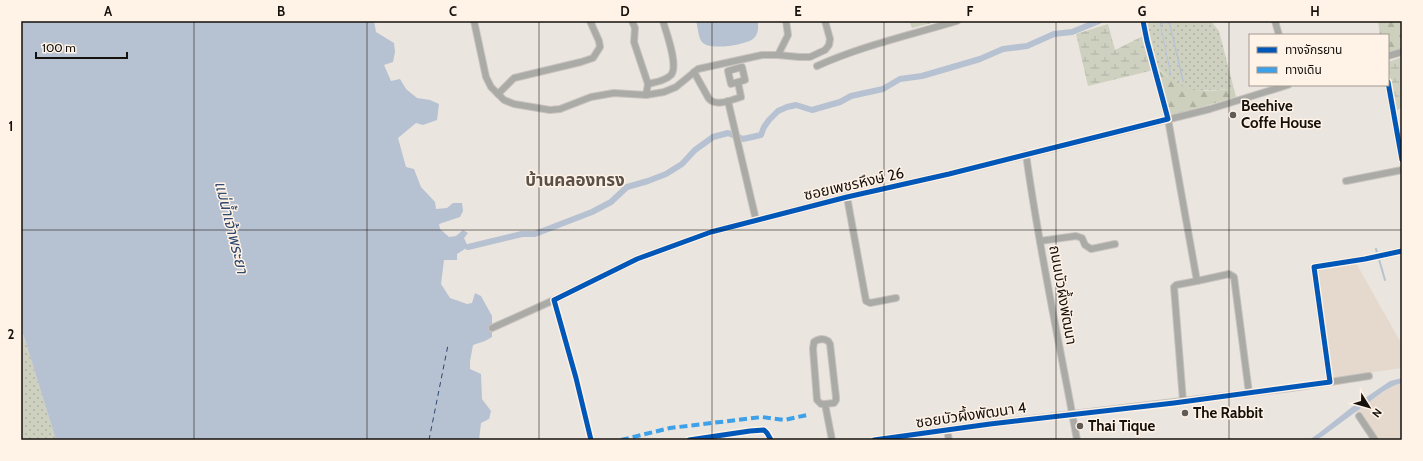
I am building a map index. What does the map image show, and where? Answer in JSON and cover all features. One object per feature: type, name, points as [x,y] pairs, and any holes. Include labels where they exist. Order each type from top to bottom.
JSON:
[{"type":"street","points":[[474,21],[486,77],[491,87],[504,100],[514,104],[550,110],[560,109],[591,97],[614,93],[646,95],[664,92],[676,87],[698,69],[762,55],[778,54],[810,57],[825,50],[829,45],[830,38],[825,21]]},
{"type":"street","points":[[498,94],[514,78],[593,58],[600,48],[599,41],[590,21]]},
{"type":"street","points":[[632,21],[635,28],[634,42],[648,84],[646,95]]},
{"type":"street","points":[[648,84],[665,80],[672,74],[674,69],[674,60],[663,21]]},
{"type":"street","points":[[778,54],[788,35],[786,21]]},
{"type":"street","points":[[817,66],[870,46],[957,21]]},
{"type":"street","points":[[1143,21],[1168,119],[1197,281]]},
{"type":"street","points":[[1274,21],[1279,34]]},
{"type":"street","points":[[1389,56],[1402,52]]},
{"type":"street","points":[[694,72],[709,99],[717,104],[741,97],[738,82]]},
{"type":"street","name":"ซอยเพชรหึงษ์ 26","points":[[492,328],[554,300],[637,259],[711,232],[847,197],[949,174],[1168,119],[1242,100],[1285,86]]},
{"type":"street","points":[[1389,86],[1402,160]]},
{"type":"street","points":[[728,101],[756,220]]},
{"type":"street","name":"ถนนบัวผึ้งพัฒนา","points":[[1026,154],[1052,313],[1077,440]]},
{"type":"street","points":[[1346,181],[1402,170]]},
{"type":"street","points":[[847,197],[866,301],[870,303],[896,298]]},
{"type":"street","points":[[1040,241],[1076,236],[1082,238],[1085,245],[1091,249],[1115,244]]},
{"type":"street","points":[[1330,382],[1314,267],[1402,251]]},
{"type":"street","points":[[1183,401],[1174,287],[1176,285],[1229,274],[1234,277],[1249,393]]},
{"type":"street","points":[[823,339],[828,341],[830,344],[836,397],[834,403],[825,404],[821,404],[817,400],[813,349],[814,342],[823,339]]},
{"type":"street","name":"ซอยบัวผึ้งพัฒนา 4","points":[[874,440],[1249,393],[1369,376]]},
{"type":"street","points":[[825,404],[832,440]]},
{"type":"street","points":[[1359,416],[1375,440]]},
{"type":"street","points":[[947,430],[949,440]]},
{"type":"shaded area","points":[[1356,263],[1402,345],[1402,368],[1334,378],[1317,269]]},
{"type":"shaded area","points":[[1402,383],[1402,440],[1377,440],[1356,411],[1385,391]]},
{"type":"green space","points":[[909,21],[939,21],[912,28]]},
{"type":"green space","points":[[1147,21],[1159,21],[1171,76],[1161,25],[1169,23],[1183,81],[1169,21],[1211,21],[1219,31],[1234,89],[1193,91],[1176,84],[1157,67]]},
{"type":"green space","points":[[1378,21],[1402,21],[1402,50],[1389,54],[1389,34],[1380,34]]},
{"type":"green space","points":[[1108,24],[1115,50],[1149,33],[1158,69],[1088,86],[1076,34]]},
{"type":"green space","points":[[1402,57],[1402,108],[1396,110],[1389,73],[1389,62]]},
{"type":"green space","points":[[1157,68],[1176,83],[1193,90],[1211,91],[1234,89],[1236,97],[1170,115]]},
{"type":"green space","points":[[21,327],[56,440],[21,440]]},
{"type":"water","name":"แม่น้ำเจ้าพระยา","points":[[21,21],[374,21],[376,32],[394,43],[395,52],[393,62],[384,65],[391,81],[400,79],[406,89],[417,98],[430,100],[439,104],[437,120],[423,125],[416,123],[398,138],[406,167],[414,169],[421,187],[435,202],[436,209],[447,208],[453,203],[462,203],[463,211],[460,217],[439,224],[440,229],[449,237],[456,236],[463,230],[468,233],[464,238],[468,247],[457,254],[457,260],[444,260],[441,284],[450,298],[467,304],[472,303],[475,293],[481,296],[492,316],[492,337],[473,345],[470,361],[470,369],[481,374],[482,399],[491,411],[489,419],[481,423],[479,440],[56,440],[21,327]]},
{"type":"water","points":[[696,21],[758,21],[758,30],[755,37],[749,41],[735,45],[719,47],[712,46],[706,45],[702,42]]},
{"type":"water","points":[[1159,21],[1162,23],[1167,21],[1170,22],[1184,82],[1182,81],[1169,24],[1166,23],[1161,25],[1171,78]]},
{"type":"water","points":[[1402,378],[1402,383],[1384,391],[1323,436],[1316,440],[1309,440],[1352,407],[1390,381]]},
{"type":"waterway","points":[[468,247],[522,234],[535,234],[592,212],[611,202],[627,187],[666,174],[682,164],[695,150],[713,137],[728,133],[743,139],[761,135],[769,120],[778,111],[787,107],[796,105],[812,110],[840,102],[851,96],[883,89],[900,79],[922,76],[980,59],[1003,49],[1027,46],[1054,34],[1072,32],[1099,21]]},
{"type":"waterway","points":[[1376,249],[1385,280]]},
{"type":"ferry route","points":[[429,440],[448,345]]},
{"type":"marked path","points":[[621,440],[670,428],[762,417],[784,420],[807,415]]},
{"type":"cycle path","points":[[591,440],[576,378],[554,300],[637,259],[711,232],[847,197],[949,174],[1168,119],[1143,21]]},
{"type":"cycle path","points":[[1389,86],[1402,160]]},
{"type":"cycle path","points":[[874,440],[990,424],[1174,403],[1330,382],[1314,267],[1365,259],[1402,251]]},
{"type":"cycle path","points":[[689,440],[764,430],[771,440]]},
{"type":"place","name":"Beehive Coffe House","points":[[1233,115]]},
{"type":"place","name":"The Rabbit","points":[[1185,413]]},
{"type":"place","name":"Thai Tique","points":[[1080,426]]},
{"type":"district","name":"บ้านคลองทรง","points":[[575,180]]}]
